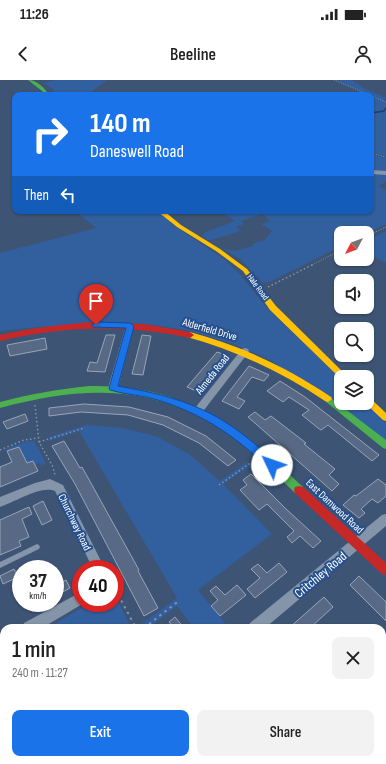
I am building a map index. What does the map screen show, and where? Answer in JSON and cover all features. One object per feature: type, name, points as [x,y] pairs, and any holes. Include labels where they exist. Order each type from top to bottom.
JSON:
[{"type":"street","points":[[30,80],[45,92]]},
{"type":"street","points":[[374,172],[386,173]]},
{"type":"street","name":"Hale Road","points":[[164,214],[179,226],[245,270],[273,308],[337,370]]},
{"type":"street","name":"Alderfield Drive","points":[[0,338],[26,332],[69,326],[106,324],[163,329],[198,336],[245,351],[297,378],[386,445]]},
{"type":"street","points":[[113,388],[130,326]]},
{"type":"street","name":"Almeda Road","points":[[198,411],[245,351]]},
{"type":"street","name":"East Damwood Road","points":[[0,405],[33,395],[69,390],[113,388],[158,397],[198,411],[221,424],[262,456],[386,570]]},
{"type":"street","points":[[374,407],[386,418]]},
{"type":"street","name":"Churchway Road","points":[[0,502],[39,486],[50,484],[59,488],[95,560]]},
{"type":"street","name":"Critchley Road","points":[[260,624],[386,519]]},
{"type":"street","points":[[36,624],[72,603]]},
{"type":"lane","points":[[0,565],[37,547]]},
{"type":"path","points":[[334,80],[341,85],[363,92]]},
{"type":"path","points":[[374,97],[386,102]]},
{"type":"path","points":[[374,154],[386,157]]},
{"type":"path","points":[[374,233],[386,227]]},
{"type":"path","points":[[261,290],[334,254]]},
{"type":"path","points":[[33,395],[39,442],[53,467],[59,488]]},
{"type":"path","points":[[39,442],[84,428]]},
{"type":"path","points":[[0,450],[24,440],[39,438]]},
{"type":"path","points":[[219,485],[262,456]]},
{"type":"path","points":[[149,624],[180,600]]},
{"type":"path","points":[[124,606],[134,624]]},
{"type":"shaded area","points":[[56,80],[107,80],[92,92],[54,92],[52,88],[43,83]]},
{"type":"shaded area","points":[[337,80],[352,80],[373,92],[359,92],[360,90],[345,85]]},
{"type":"shaded area","points":[[374,93],[386,98],[384,100],[386,101],[386,156],[374,153]]},
{"type":"shaded area","points":[[374,155],[386,158],[386,172],[374,171]]},
{"type":"shaded area","points":[[374,173],[386,174],[386,182],[378,186],[386,190],[386,224],[374,230],[374,226],[334,226],[334,250],[272,281],[263,283],[240,259],[224,249],[236,251],[265,240],[272,231],[261,224],[270,221],[262,214],[374,214]]},
{"type":"shaded area","points":[[79,214],[162,214],[173,225],[224,259],[237,271],[268,309],[334,372],[334,405],[270,360],[231,343],[191,331],[129,323],[40,327],[0,331],[0,253],[96,228]]},
{"type":"shaded area","points":[[225,214],[262,214],[241,221],[244,224],[236,227],[241,231],[212,240],[208,240],[202,236],[205,234],[203,233],[235,221]]},
{"type":"shaded area","points":[[386,231],[386,263],[374,257],[374,237]]},
{"type":"shaded area","points":[[342,410],[373,410],[386,423],[386,441]]},
{"type":"shaded area","points":[[86,425],[123,428],[156,436],[189,454],[220,481],[247,462],[251,465],[223,484],[272,534],[198,590],[226,624],[191,624],[177,606],[153,624],[141,624],[177,598],[79,431],[49,441],[49,437]]},
{"type":"shaded area","points":[[34,441],[46,463],[42,466],[40,463],[35,465],[32,461],[25,464],[19,447],[7,451],[6,449],[24,442]]},
{"type":"shaded area","points":[[75,612],[123,612],[129,624],[112,624],[55,624]]},
{"type":"building","points":[[106,335],[115,335],[105,372],[87,371],[90,362],[97,363]]},
{"type":"building","points":[[142,335],[151,336],[143,375],[132,374]]},
{"type":"building","points":[[45,338],[47,349],[10,356],[7,345]]},
{"type":"building","points":[[217,352],[226,355],[196,391],[187,387]]},
{"type":"building","points":[[249,366],[269,375],[264,381],[252,377],[237,397],[245,401],[239,409],[222,401]]},
{"type":"building","points":[[280,381],[305,397],[379,455],[372,461],[328,425],[321,430],[302,415],[309,410],[289,397],[283,402],[267,391]]},
{"type":"building","points":[[84,404],[129,407],[168,417],[206,436],[236,460],[228,466],[199,443],[163,425],[128,415],[81,412],[49,416],[49,408]]},
{"type":"building","points":[[255,412],[265,420],[271,416],[306,443],[304,444],[335,469],[329,475],[339,484],[332,491],[248,417]]},
{"type":"building","points":[[25,414],[28,421],[7,429],[3,422]]},
{"type":"building","points":[[64,441],[80,468],[82,467],[139,570],[138,571],[158,608],[144,616],[124,578],[124,560],[115,560],[75,484],[52,446]]},
{"type":"building","points":[[19,447],[27,463],[33,461],[38,471],[0,487],[0,467],[12,462],[7,451]]},
{"type":"building","points":[[251,474],[321,541],[313,548],[300,536],[292,543],[287,537],[294,531],[267,504],[259,510],[240,490],[247,485],[243,480]]},
{"type":"building","points":[[378,479],[386,485],[386,496],[378,503],[372,499],[361,509],[365,513],[359,518],[343,505],[354,495],[356,496]]},
{"type":"building","points":[[43,501],[52,520],[42,525],[33,506]]},
{"type":"building","points":[[29,507],[32,514],[22,519],[29,537],[19,541],[21,546],[0,555],[0,520]]},
{"type":"building","points":[[279,563],[287,572],[255,598],[247,589],[260,578],[251,569],[258,564],[267,573]]},
{"type":"building","points":[[12,570],[12,580],[3,584],[0,576]]},
{"type":"building","points":[[359,576],[386,602],[386,621],[350,585]]},
{"type":"building","points":[[66,580],[70,588],[64,591],[64,581]]},
{"type":"building","points":[[237,585],[246,595],[220,616],[211,606],[218,600],[210,591],[216,586],[225,595]]},
{"type":"building","points":[[324,597],[333,607],[314,624],[294,624]]},
{"type":"building","points":[[175,617],[181,624],[171,624],[169,622]]},
{"type":"waterway","points":[[374,113],[384,111],[386,108]]},
{"type":"traffic: fast","points":[[30,80],[45,92]]},
{"type":"traffic: fast","points":[[0,405],[30,397],[89,389],[118,390],[147,394],[175,402],[203,414],[230,430],[257,451],[299,490]]},
{"type":"traffic: fast","points":[[328,399],[386,445]]},
{"type":"traffic: slow","points":[[164,214],[179,226],[218,250],[245,270],[273,308],[337,370]]},
{"type":"traffic: slow","points":[[190,335],[245,353],[296,378],[328,399]]},
{"type":"traffic: slow","points":[[374,407],[386,418]]},
{"type":"traffic: jam","points":[[0,338],[47,329],[95,325],[143,327],[190,335]]},
{"type":"traffic: jam","points":[[299,490],[386,570]]},
{"type":"route","points":[[96,325],[106,324],[130,326],[113,388],[158,397],[198,411],[221,424],[250,445],[272,465]]}]
